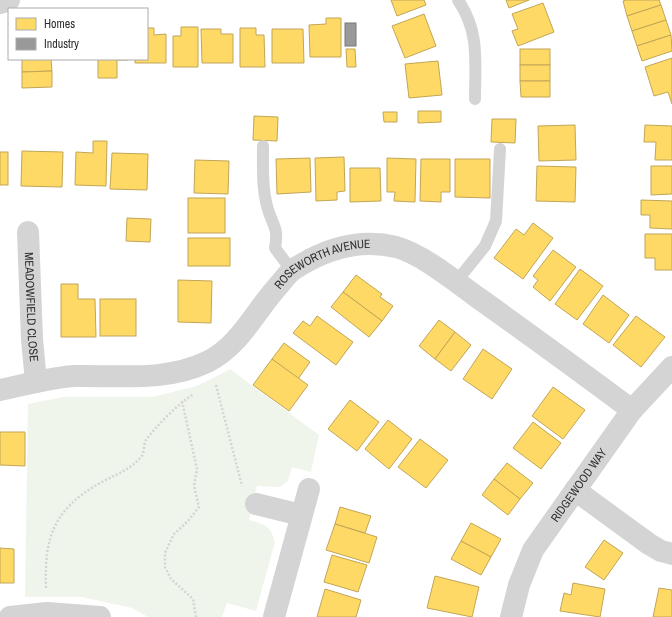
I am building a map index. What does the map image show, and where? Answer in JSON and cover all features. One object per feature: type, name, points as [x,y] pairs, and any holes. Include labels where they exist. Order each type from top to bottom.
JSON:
[{"type":"street","points":[[0,3],[8,0]]},
{"type":"street","name":"MEADOWFIELD CLOSE","points":[[28,232],[32,339],[36,382]]},
{"type":"street","name":"ROSEWORTH AVENUE","points":[[0,390],[74,376],[149,376],[189,369],[208,362],[228,349],[241,336],[265,300],[292,271],[316,255],[332,249],[348,245],[372,244],[396,247],[414,254],[456,282],[632,410]]},
{"type":"street","name":"RIDGEWOOD WAY","points":[[511,617],[519,585],[533,550],[632,410],[672,367]]},
{"type":"street","points":[[274,617],[309,490]]},
{"type":"street","points":[[575,490],[649,544],[660,551],[672,554]]},
{"type":"street","points":[[256,504],[301,516]]},
{"type":"street","points":[[10,617],[47,613],[70,613],[100,617]]},
{"type":"lane","points":[[458,0],[468,14],[475,46],[475,99]]},
{"type":"lane","points":[[263,146],[264,187],[267,206],[278,234],[275,248],[292,271]]},
{"type":"lane","points":[[456,282],[485,246],[496,221],[500,149]]},
{"type":"path","points":[[208,362],[215,382],[239,479],[249,502],[256,504]]},
{"type":"path","points":[[47,613],[45,568],[48,544],[56,523],[74,500],[100,483],[127,470],[142,456],[146,441],[182,401],[195,393]]},
{"type":"path","points":[[182,401],[198,469],[194,486],[199,507],[188,522],[174,534],[165,553],[165,567],[171,579],[193,599],[196,617]]},
{"type":"shaded area","points":[[230,369],[319,435],[311,472],[292,467],[288,481],[280,487],[257,486],[249,520],[269,528],[275,542],[256,611],[227,603],[222,617],[148,617],[132,608],[82,597],[25,597],[28,404],[63,397],[152,397],[197,386]]},
{"type":"building: Homes","points":[[391,0],[424,0],[426,5],[397,16]]},
{"type":"building: Homes","points":[[506,0],[529,0],[509,8]]},
{"type":"building: Homes","points":[[659,0],[661,5],[627,16],[623,1]]},
{"type":"building: Homes","points":[[543,3],[554,32],[518,46],[512,31],[518,29],[512,14]]},
{"type":"building: Homes","points":[[661,5],[666,20],[632,31],[627,16]]},
{"type":"building: Homes","points":[[424,14],[436,46],[405,58],[392,26]]},
{"type":"building: Homes","points":[[326,18],[341,18],[341,57],[310,57],[309,25],[326,24]]},
{"type":"building: Homes","points":[[666,20],[671,35],[637,46],[632,31]]},
{"type":"building: Homes","points":[[181,27],[198,27],[198,67],[173,67],[173,36],[181,36]]},
{"type":"building: Homes","points":[[148,28],[154,28],[154,35],[166,34],[166,63],[135,63],[135,60],[148,60]]},
{"type":"building: Homes","points":[[240,28],[256,28],[256,35],[264,35],[265,67],[240,67]]},
{"type":"building: Homes","points":[[201,29],[221,29],[221,34],[233,34],[233,63],[202,63]]},
{"type":"building: Homes","points":[[272,29],[303,29],[304,63],[272,63]]},
{"type":"building: Homes","points":[[671,35],[672,51],[642,61],[637,46]]},
{"type":"building: Homes","points":[[346,49],[355,49],[356,67],[347,67]]},
{"type":"building: Homes","points":[[520,49],[550,49],[550,65],[520,65]]},
{"type":"building: Homes","points":[[672,58],[672,104],[668,92],[654,96],[645,67]]},
{"type":"building: Homes","points":[[22,60],[51,60],[52,71],[22,72]]},
{"type":"building: Homes","points":[[98,60],[117,60],[117,78],[98,78]]},
{"type":"building: Homes","points":[[438,61],[442,95],[409,98],[405,64]]},
{"type":"building: Homes","points":[[520,65],[550,65],[550,81],[520,81]]},
{"type":"building: Homes","points":[[52,71],[52,87],[22,88],[22,72]]},
{"type":"building: Homes","points":[[520,81],[550,81],[550,97],[521,97]]},
{"type":"building: Homes","points":[[418,111],[441,111],[441,122],[418,123]]},
{"type":"building: Homes","points":[[383,112],[397,112],[397,122],[384,122]]},
{"type":"building: Homes","points":[[254,116],[278,117],[277,141],[253,140]]},
{"type":"building: Homes","points":[[492,119],[516,119],[515,143],[491,142]]},
{"type":"building: Homes","points":[[575,125],[576,160],[539,161],[538,126]]},
{"type":"building: Homes","points":[[645,125],[672,126],[672,160],[655,160],[656,142],[644,142]]},
{"type":"building: Homes","points":[[93,141],[107,141],[106,186],[75,185],[76,152],[93,153]]},
{"type":"building: Homes","points":[[22,151],[63,152],[62,187],[21,186]]},
{"type":"building: Homes","points":[[0,152],[8,152],[8,185],[0,185]]},
{"type":"building: Homes","points":[[112,153],[148,154],[147,190],[110,189]]},
{"type":"building: Homes","points":[[344,157],[345,191],[337,192],[337,200],[316,201],[315,158]]},
{"type":"building: Homes","points":[[310,158],[311,192],[277,194],[276,159]]},
{"type":"building: Homes","points":[[387,158],[416,159],[415,202],[394,201],[395,192],[387,192]]},
{"type":"building: Homes","points":[[421,159],[450,159],[450,192],[441,192],[441,202],[420,201]]},
{"type":"building: Homes","points":[[455,159],[490,159],[490,198],[455,197]]},
{"type":"building: Homes","points":[[195,160],[229,161],[228,194],[194,193]]},
{"type":"building: Homes","points":[[537,166],[576,167],[575,202],[536,201]]},
{"type":"building: Homes","points":[[651,166],[672,166],[672,194],[651,195]]},
{"type":"building: Homes","points":[[350,168],[380,168],[381,201],[350,202]]},
{"type":"building: Homes","points":[[188,198],[225,198],[225,233],[188,233]]},
{"type":"building: Homes","points":[[641,200],[672,201],[672,229],[650,228],[650,215],[641,215]]},
{"type":"building: Homes","points":[[127,218],[151,219],[150,242],[126,241]]},
{"type":"building: Homes","points":[[533,223],[553,238],[523,279],[494,258],[516,229],[524,235]]},
{"type":"building: Homes","points":[[645,234],[672,234],[672,270],[655,270],[655,258],[645,258]]},
{"type":"building: Homes","points":[[188,238],[230,238],[230,266],[188,266]]},
{"type":"building: Homes","points":[[553,250],[576,267],[550,301],[533,287],[538,280],[533,276]]},
{"type":"building: Homes","points":[[580,269],[603,286],[577,320],[555,304]]},
{"type":"building: Homes","points":[[356,275],[382,294],[380,297],[393,306],[382,321],[343,292]]},
{"type":"building: Homes","points":[[178,280],[212,281],[211,323],[178,322]]},
{"type":"building: Homes","points":[[61,284],[78,284],[78,299],[95,299],[96,337],[61,337]]},
{"type":"building: Homes","points":[[343,292],[382,321],[369,337],[331,307]]},
{"type":"building: Homes","points":[[603,295],[629,315],[609,343],[583,324]]},
{"type":"building: Homes","points":[[100,299],[136,299],[136,336],[100,336]]},
{"type":"building: Homes","points":[[317,316],[353,342],[336,365],[293,333],[303,321],[310,326]]},
{"type":"building: Homes","points":[[636,316],[665,337],[641,367],[613,345]]},
{"type":"building: Homes","points":[[439,320],[455,332],[435,359],[419,346]]},
{"type":"building: Homes","points":[[455,332],[471,345],[451,371],[435,359]]},
{"type":"building: Homes","points":[[284,343],[310,362],[298,379],[272,359]]},
{"type":"building: Homes","points":[[483,349],[512,369],[492,399],[463,379]]},
{"type":"building: Homes","points":[[272,359],[308,385],[289,411],[253,385]]},
{"type":"building: Homes","points":[[553,387],[585,410],[563,439],[532,416]]},
{"type":"building: Homes","points":[[350,400],[379,422],[357,451],[328,429]]},
{"type":"building: Homes","points":[[388,420],[412,439],[389,469],[365,449]]},
{"type":"building: Homes","points":[[533,422],[561,443],[541,469],[513,448]]},
{"type":"building: Homes","points":[[0,432],[25,432],[25,466],[0,465]]},
{"type":"building: Homes","points":[[420,439],[448,460],[426,488],[398,467]]},
{"type":"building: Homes","points":[[507,463],[533,483],[520,499],[494,479]]},
{"type":"building: Homes","points":[[494,479],[520,499],[508,515],[482,495]]},
{"type":"building: Homes","points":[[340,507],[371,516],[365,533],[335,524]]},
{"type":"building: Homes","points":[[471,523],[501,539],[491,557],[461,541]]},
{"type":"building: Homes","points":[[335,524],[377,537],[369,563],[326,550]]},
{"type":"building: Homes","points":[[604,540],[623,553],[604,580],[585,567]]},
{"type":"building: Homes","points":[[461,541],[491,557],[481,575],[451,559]]},
{"type":"building: Homes","points":[[0,548],[14,549],[14,583],[0,583]]},
{"type":"building: Homes","points":[[332,555],[367,565],[358,592],[324,582]]},
{"type":"building: Homes","points":[[435,576],[479,587],[472,617],[427,608]]},
{"type":"building: Homes","points":[[573,583],[605,589],[600,617],[560,611],[564,593],[571,595]]},
{"type":"building: Homes","points":[[659,588],[672,590],[672,617],[653,617]]},
{"type":"building: Homes","points":[[325,589],[361,600],[356,617],[317,617]]},
{"type":"building: Industry","points":[[345,23],[356,23],[356,46],[345,46]]}]
